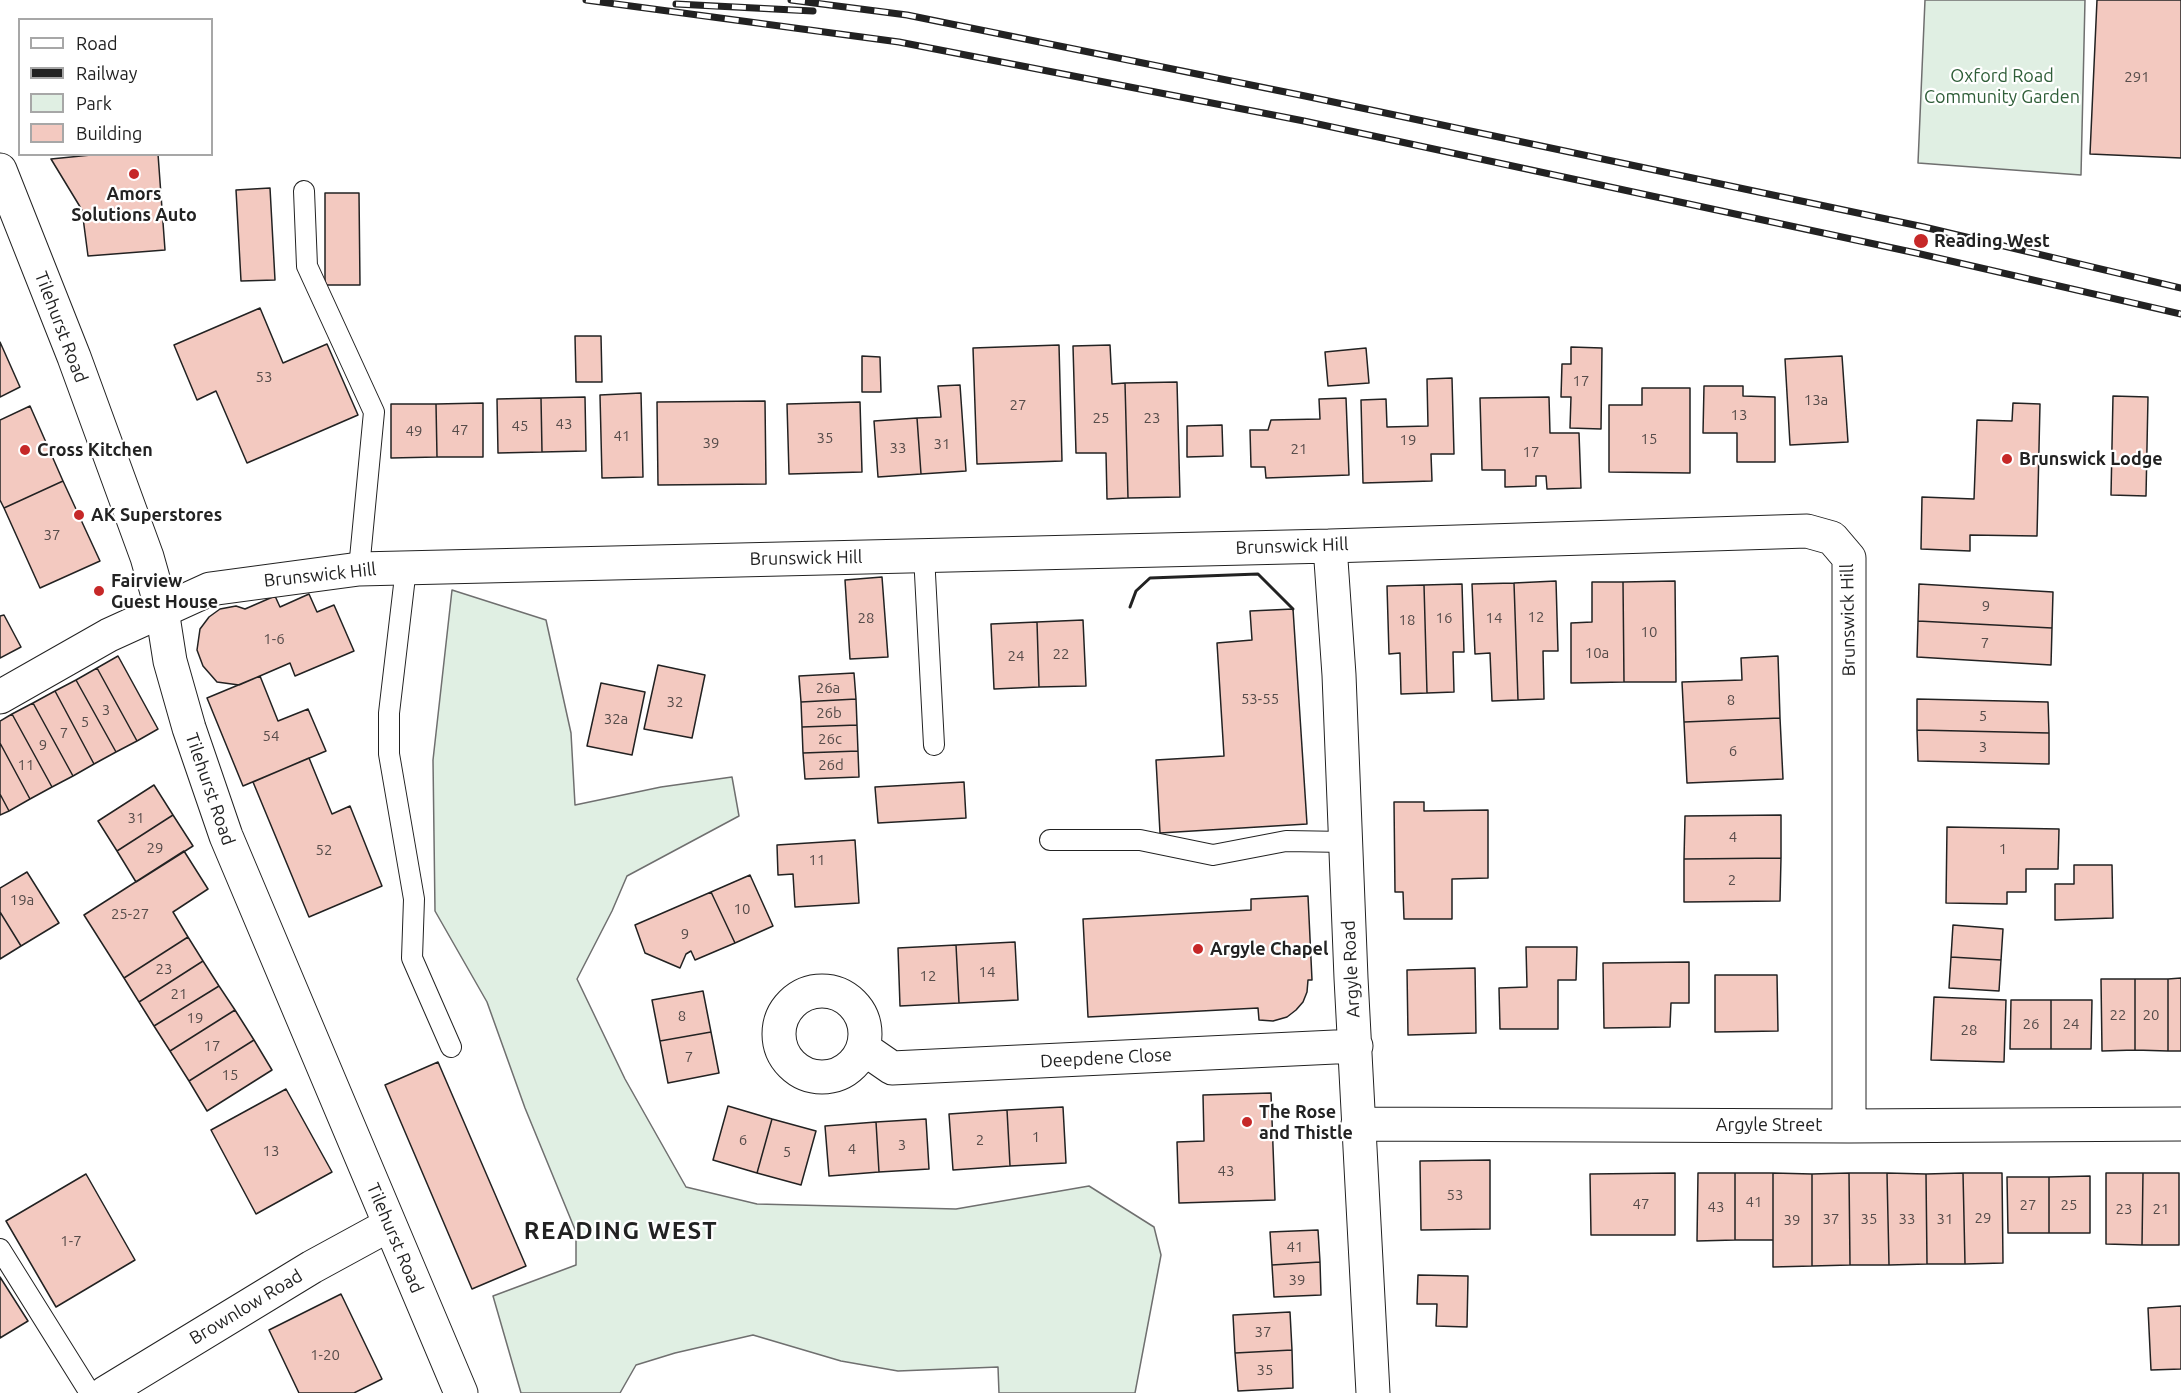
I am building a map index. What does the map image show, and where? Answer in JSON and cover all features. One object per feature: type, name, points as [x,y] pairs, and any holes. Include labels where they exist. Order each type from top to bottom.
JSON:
[{"type":"street","name":"Tilehurst Road","points":[[0,170],[74,357],[147,557],[162,610],[170,661],[189,728],[226,836],[460,1393]]},
{"type":"street","name":"Brunswick Hill","points":[[0,697],[109,635],[210,588],[359,569],[1330,546],[1807,531],[1832,538],[1850,558],[1849,1126]]},
{"type":"street","name":"Argyle Road","points":[[1330,546],[1339,675],[1358,1124],[1373,1393]]},
{"type":"street","name":"Deepdene Close","points":[[863,1048],[892,1068],[1356,1046]]},
{"type":"street","name":"Argyle Street","points":[[1358,1124],[1849,1126],[2181,1124]]},
{"type":"street","name":"Brownlow Road","points":[[105,1393],[312,1267],[389,1225]]},
{"type":"lane","points":[[304,191],[307,266],[374,412],[359,569]]},
{"type":"lane","points":[[924,555],[934,746]]},
{"type":"lane","points":[[406,568],[389,713],[389,754],[414,900],[412,958],[451,1047]]},
{"type":"lane","points":[[1050,840],[1140,840],[1213,855],[1286,841],[1346,842]]},
{"type":"lane","points":[[0,1250],[90,1393]]},
{"type":"green space","name":"Oxford Road Community Garden","points":[[1925,0],[2085,0],[2081,175],[1918,163]]},
{"type":"green space","points":[[452,590],[546,620],[571,733],[575,805],[661,787],[732,777],[739,816],[627,876],[577,979],[625,1079],[686,1187],[757,1204],[956,1209],[1089,1186],[1154,1227],[1161,1255],[1135,1393],[999,1393],[998,1367],[898,1371],[841,1361],[753,1335],[675,1353],[636,1365],[620,1393],[521,1393],[493,1296],[576,1265],[576,1232],[525,1108],[487,1002],[435,911],[433,760]]},
{"type":"building","points":[[2097,0],[2181,0],[2181,158],[2090,154]]},
{"type":"building","points":[[81,156],[158,156],[165,250],[88,256],[82,210],[51,159]]},
{"type":"building","points":[[270,188],[275,280],[241,281],[236,190]]},
{"type":"building","points":[[325,193],[359,193],[360,285],[325,285]]},
{"type":"building","points":[[260,308],[283,363],[327,344],[358,415],[247,463],[216,391],[197,400],[174,345]]},
{"type":"building","points":[[575,336],[601,336],[602,382],[576,382]]},
{"type":"building","points":[[0,342],[20,387],[0,397]]},
{"type":"building","points":[[1059,345],[1062,461],[977,464],[973,348]]},
{"type":"building","points":[[1110,345],[1112,384],[1125,383],[1128,498],[1107,499],[1106,453],[1076,453],[1073,346]]},
{"type":"building","points":[[1571,347],[1602,348],[1601,429],[1570,428],[1571,397],[1561,397],[1562,364],[1571,364]]},
{"type":"building","points":[[1366,348],[1369,383],[1328,386],[1325,352]]},
{"type":"building","points":[[862,356],[880,357],[881,392],[862,392]]},
{"type":"building","points":[[1842,356],[1848,442],[1790,445],[1785,359]]},
{"type":"building","points":[[1452,378],[1454,454],[1431,454],[1432,481],[1363,483],[1361,400],[1386,399],[1387,427],[1428,426],[1427,379]]},
{"type":"building","points":[[1177,382],[1180,497],[1128,498],[1125,383]]},
{"type":"building","points":[[960,385],[966,471],[921,474],[917,418],[941,417],[938,386]]},
{"type":"building","points":[[1704,386],[1743,386],[1743,396],[1775,397],[1775,462],[1737,462],[1737,433],[1703,433]]},
{"type":"building","points":[[1642,388],[1690,388],[1690,473],[1609,472],[1609,405],[1642,405]]},
{"type":"building","points":[[641,393],[643,477],[602,478],[600,395]]},
{"type":"building","points":[[2113,396],[2148,397],[2146,496],[2111,495]]},
{"type":"building","points":[[585,397],[586,451],[542,452],[541,398]]},
{"type":"building","points":[[1549,397],[1550,433],[1579,433],[1581,488],[1547,489],[1546,476],[1536,476],[1536,486],[1505,487],[1505,470],[1482,470],[1480,398]]},
{"type":"building","points":[[541,398],[542,452],[498,453],[497,399]]},
{"type":"building","points":[[1346,398],[1349,475],[1266,478],[1265,467],[1251,467],[1250,430],[1268,430],[1271,420],[1320,419],[1319,399]]},
{"type":"building","points":[[765,401],[766,484],[658,485],[657,402]]},
{"type":"building","points":[[860,402],[862,472],[789,474],[787,404]]},
{"type":"building","points":[[483,403],[483,457],[437,457],[436,404]]},
{"type":"building","name":"Brunswick Lodge","points":[[2013,403],[2040,404],[2037,536],[1970,535],[1970,551],[1921,549],[1922,497],[1974,499],[1977,420],[2012,421]]},
{"type":"building","points":[[391,404],[436,404],[437,457],[391,458]]},
{"type":"building","name":"Cross Kitchen","points":[[30,406],[63,481],[4,508],[0,500],[0,420]]},
{"type":"building","points":[[917,418],[921,474],[878,477],[874,421]]},
{"type":"building","points":[[1222,425],[1223,456],[1187,457],[1187,426]]},
{"type":"building","points":[[63,481],[100,561],[40,588],[4,508]]},
{"type":"building","points":[[882,577],[888,657],[850,659],[845,580]]},
{"type":"building","points":[[1556,581],[1558,651],[1543,651],[1544,699],[1518,700],[1514,583]]},
{"type":"building","points":[[1675,581],[1676,682],[1624,682],[1623,582]]},
{"type":"building","points":[[1592,582],[1623,582],[1624,682],[1571,683],[1571,623],[1592,622]]},
{"type":"building","points":[[1514,583],[1518,700],[1492,701],[1490,653],[1475,654],[1472,584]]},
{"type":"building","points":[[1462,584],[1464,652],[1453,652],[1454,692],[1427,693],[1424,585]]},
{"type":"building","points":[[1919,584],[2053,592],[2052,628],[1918,621]]},
{"type":"building","points":[[1424,585],[1427,693],[1401,694],[1400,653],[1389,654],[1387,586]]},
{"type":"building","points":[[309,594],[317,612],[334,605],[354,651],[295,676],[290,663],[239,685],[217,682],[203,666],[197,650],[200,629],[209,617],[220,609],[236,606],[245,609],[275,596],[280,607]]},
{"type":"building","points":[[1293,609],[1307,824],[1160,833],[1156,760],[1224,756],[1217,643],[1252,640],[1250,611]]},
{"type":"building","points":[[4,615],[21,647],[0,658],[0,616]]},
{"type":"building","points":[[1083,620],[1086,686],[1039,687],[1037,622]]},
{"type":"building","points":[[1918,621],[2052,628],[2051,665],[1917,657]]},
{"type":"building","points":[[1037,622],[1039,687],[994,689],[991,624]]},
{"type":"building","points":[[118,656],[158,729],[137,741],[97,668]]},
{"type":"building","points":[[1778,656],[1780,718],[1684,722],[1682,682],[1742,680],[1741,658]]},
{"type":"building","points":[[658,665],[705,675],[692,738],[644,729]]},
{"type":"building","points":[[97,668],[137,741],[116,752],[76,680]]},
{"type":"building","points":[[854,673],[856,699],[801,702],[799,676]]},
{"type":"building","points":[[260,676],[278,721],[308,709],[326,751],[243,786],[207,698]]},
{"type":"building","points":[[76,680],[116,752],[94,764],[55,691]]},
{"type":"building","points":[[601,683],[645,692],[632,755],[587,746]]},
{"type":"building","points":[[55,691],[94,764],[73,776],[33,703]]},
{"type":"building","points":[[856,699],[857,725],[802,727],[801,702]]},
{"type":"building","points":[[1917,699],[2048,702],[2049,733],[1917,730]]},
{"type":"building","points":[[33,703],[73,776],[52,787],[12,714]]},
{"type":"building","points":[[12,714],[52,787],[30,799],[0,743],[0,721]]},
{"type":"building","points":[[1780,718],[1783,779],[1687,783],[1684,722]]},
{"type":"building","points":[[857,725],[858,751],[803,753],[802,727]]},
{"type":"building","points":[[1917,730],[2049,733],[2049,764],[1918,761]]},
{"type":"building","points":[[0,743],[30,799],[9,811],[0,794]]},
{"type":"building","points":[[858,751],[859,777],[805,779],[803,753]]},
{"type":"building","points":[[309,758],[332,814],[350,806],[382,886],[309,917],[253,782]]},
{"type":"building","points":[[964,782],[966,818],[878,823],[875,787]]},
{"type":"building","points":[[154,785],[173,815],[117,851],[98,821]]},
{"type":"building","points":[[0,794],[9,811],[0,815]]},
{"type":"building","points":[[1394,802],[1424,802],[1424,811],[1488,810],[1488,878],[1452,879],[1452,919],[1404,919],[1403,892],[1395,892]]},
{"type":"building","points":[[173,815],[193,846],[136,882],[117,851]]},
{"type":"building","points":[[1781,815],[1781,858],[1684,859],[1685,816]]},
{"type":"building","points":[[1947,827],[2059,829],[2058,869],[2026,869],[2026,892],[2007,892],[2007,904],[1946,903]]},
{"type":"building","points":[[855,840],[859,903],[795,907],[793,874],[778,875],[777,845]]},
{"type":"building","points":[[184,851],[208,889],[173,912],[188,937],[124,978],[84,915]]},
{"type":"building","points":[[1781,858],[1780,901],[1684,902],[1684,859]]},
{"type":"building","points":[[2074,865],[2112,865],[2113,918],[2055,920],[2055,884],[2074,884]]},
{"type":"building","points":[[27,872],[59,923],[21,946],[0,912],[0,888]]},
{"type":"building","points":[[750,875],[773,926],[735,943],[711,892]]},
{"type":"building","points":[[711,892],[735,943],[695,960],[691,951],[686,954],[680,968],[645,953],[635,925]]},
{"type":"building","name":"Argyle Chapel","points":[[1308,896],[1312,980],[1308,980],[1303,1002],[1287,1017],[1273,1021],[1259,1020],[1258,1008],[1088,1017],[1083,919],[1251,910],[1251,899]]},
{"type":"building","points":[[0,912],[21,946],[0,959]]},
{"type":"building","points":[[1953,925],[2003,929],[2001,960],[1951,957]]},
{"type":"building","points":[[188,937],[203,961],[139,1002],[124,978]]},
{"type":"building","points":[[1015,942],[1018,1000],[959,1003],[956,945]]},
{"type":"building","points":[[956,945],[959,1003],[900,1006],[898,948]]},
{"type":"building","points":[[1526,947],[1577,947],[1576,980],[1558,980],[1558,1029],[1500,1029],[1499,988],[1527,987]]},
{"type":"building","points":[[1951,957],[2001,960],[1999,991],[1949,988]]},
{"type":"building","points":[[203,961],[219,986],[154,1026],[139,1002]]},
{"type":"building","points":[[1689,962],[1689,1003],[1671,1003],[1670,1027],[1604,1028],[1603,963]]},
{"type":"building","points":[[1475,968],[1476,1033],[1408,1035],[1407,970]]},
{"type":"building","points":[[1715,975],[1777,975],[1778,1031],[1715,1032]]},
{"type":"building","points":[[2181,978],[2181,1051],[2168,1051],[2168,979]]},
{"type":"building","points":[[2101,979],[2135,979],[2135,1050],[2102,1051]]},
{"type":"building","points":[[2135,979],[2168,979],[2168,1051],[2135,1050]]},
{"type":"building","points":[[219,986],[235,1010],[170,1051],[154,1026]]},
{"type":"building","points":[[703,991],[711,1032],[660,1041],[652,1000]]},
{"type":"building","points":[[1934,997],[2006,1000],[2004,1062],[1931,1060]]},
{"type":"building","points":[[2011,1000],[2051,1000],[2051,1049],[2010,1049]]},
{"type":"building","points":[[2051,1000],[2092,1000],[2091,1049],[2051,1049]]},
{"type":"building","points":[[235,1010],[254,1040],[189,1081],[170,1051]]},
{"type":"building","points":[[711,1032],[719,1073],[668,1083],[660,1041]]},
{"type":"building","points":[[254,1040],[272,1070],[207,1111],[189,1081]]},
{"type":"building","points":[[438,1062],[526,1266],[472,1289],[385,1085]]},
{"type":"building","points":[[286,1089],[332,1172],[256,1214],[211,1130]]},
{"type":"building","points":[[1271,1093],[1275,1200],[1179,1203],[1177,1142],[1204,1141],[1203,1095]]},
{"type":"building","points":[[728,1106],[772,1119],[757,1173],[713,1160]]},
{"type":"building","points":[[1063,1107],[1066,1163],[1010,1166],[1007,1110]]},
{"type":"building","points":[[1007,1110],[1010,1166],[953,1170],[949,1114]]},
{"type":"building","points":[[772,1119],[816,1131],[801,1185],[757,1173]]},
{"type":"building","points":[[926,1119],[929,1169],[879,1172],[876,1122]]},
{"type":"building","points":[[876,1122],[879,1172],[829,1176],[825,1126]]},
{"type":"building","points":[[1490,1160],[1490,1229],[1421,1230],[1420,1161]]},
{"type":"building","points":[[1675,1173],[1675,1235],[1591,1235],[1590,1174]]},
{"type":"building","points":[[1698,1173],[1735,1173],[1735,1240],[1697,1241]]},
{"type":"building","points":[[1735,1173],[1773,1173],[1773,1240],[1735,1240]]},
{"type":"building","points":[[1773,1173],[1812,1174],[1812,1266],[1773,1267]]},
{"type":"building","points":[[1849,1173],[1850,1265],[1812,1266],[1812,1174]]},
{"type":"building","points":[[1849,1173],[1887,1173],[1889,1265],[1850,1265]]},
{"type":"building","points":[[1887,1173],[1926,1174],[1927,1264],[1889,1265]]},
{"type":"building","points":[[1963,1173],[2002,1173],[2003,1263],[1965,1264]]},
{"type":"building","points":[[1963,1173],[1965,1264],[1927,1264],[1926,1174]]},
{"type":"building","points":[[2106,1173],[2143,1173],[2142,1245],[2106,1244]]},
{"type":"building","points":[[2143,1173],[2179,1173],[2179,1245],[2142,1245]]},
{"type":"building","points":[[86,1174],[135,1260],[56,1307],[6,1221]]},
{"type":"building","points":[[2090,1176],[2090,1233],[2049,1233],[2049,1177]]},
{"type":"building","points":[[2007,1177],[2049,1177],[2049,1233],[2008,1233]]},
{"type":"building","points":[[1318,1230],[1320,1262],[1272,1265],[1270,1232]]},
{"type":"building","points":[[1320,1262],[1321,1295],[1274,1297],[1272,1265]]},
{"type":"building","points":[[1418,1275],[1468,1276],[1467,1327],[1436,1326],[1437,1304],[1417,1304]]},
{"type":"building","points":[[0,1277],[28,1321],[0,1338]]},
{"type":"building","points":[[341,1294],[382,1379],[354,1393],[299,1393],[269,1330]]},
{"type":"building","points":[[2181,1306],[2181,1369],[2151,1370],[2148,1308]]},
{"type":"building","points":[[1290,1312],[1292,1350],[1235,1353],[1233,1315]]},
{"type":"building","points":[[1292,1350],[1293,1388],[1238,1391],[1235,1353]]},
{"type":"railway","points":[[586,0],[899,42],[1304,121],[1916,253],[2181,314]]},
{"type":"railway","points":[[791,0],[907,15],[1305,96],[1924,227],[2181,288]]},
{"type":"railway","points":[[676,4],[813,11]]},
{"type":"wall","points":[[1130,607],[1136,591],[1150,578],[1258,574],[1293,609]]},
{"type":"place","name":"Amors Solutions Auto","points":[[134,174]]},
{"type":"place","name":"Reading West","points":[[1921,241]]},
{"type":"place","name":"Cross Kitchen","points":[[25,450]]},
{"type":"place","name":"Brunswick Lodge","points":[[2007,459]]},
{"type":"place","name":"AK Superstores","points":[[79,515]]},
{"type":"place","name":"Fairview Guest House","points":[[99,591]]},
{"type":"place","name":"Argyle Chapel","points":[[1198,949]]},
{"type":"place","name":"The Rose and Thistle","points":[[1247,1122]]},
{"type":"district","name":"READING WEST","points":[[621,1231]]}]
